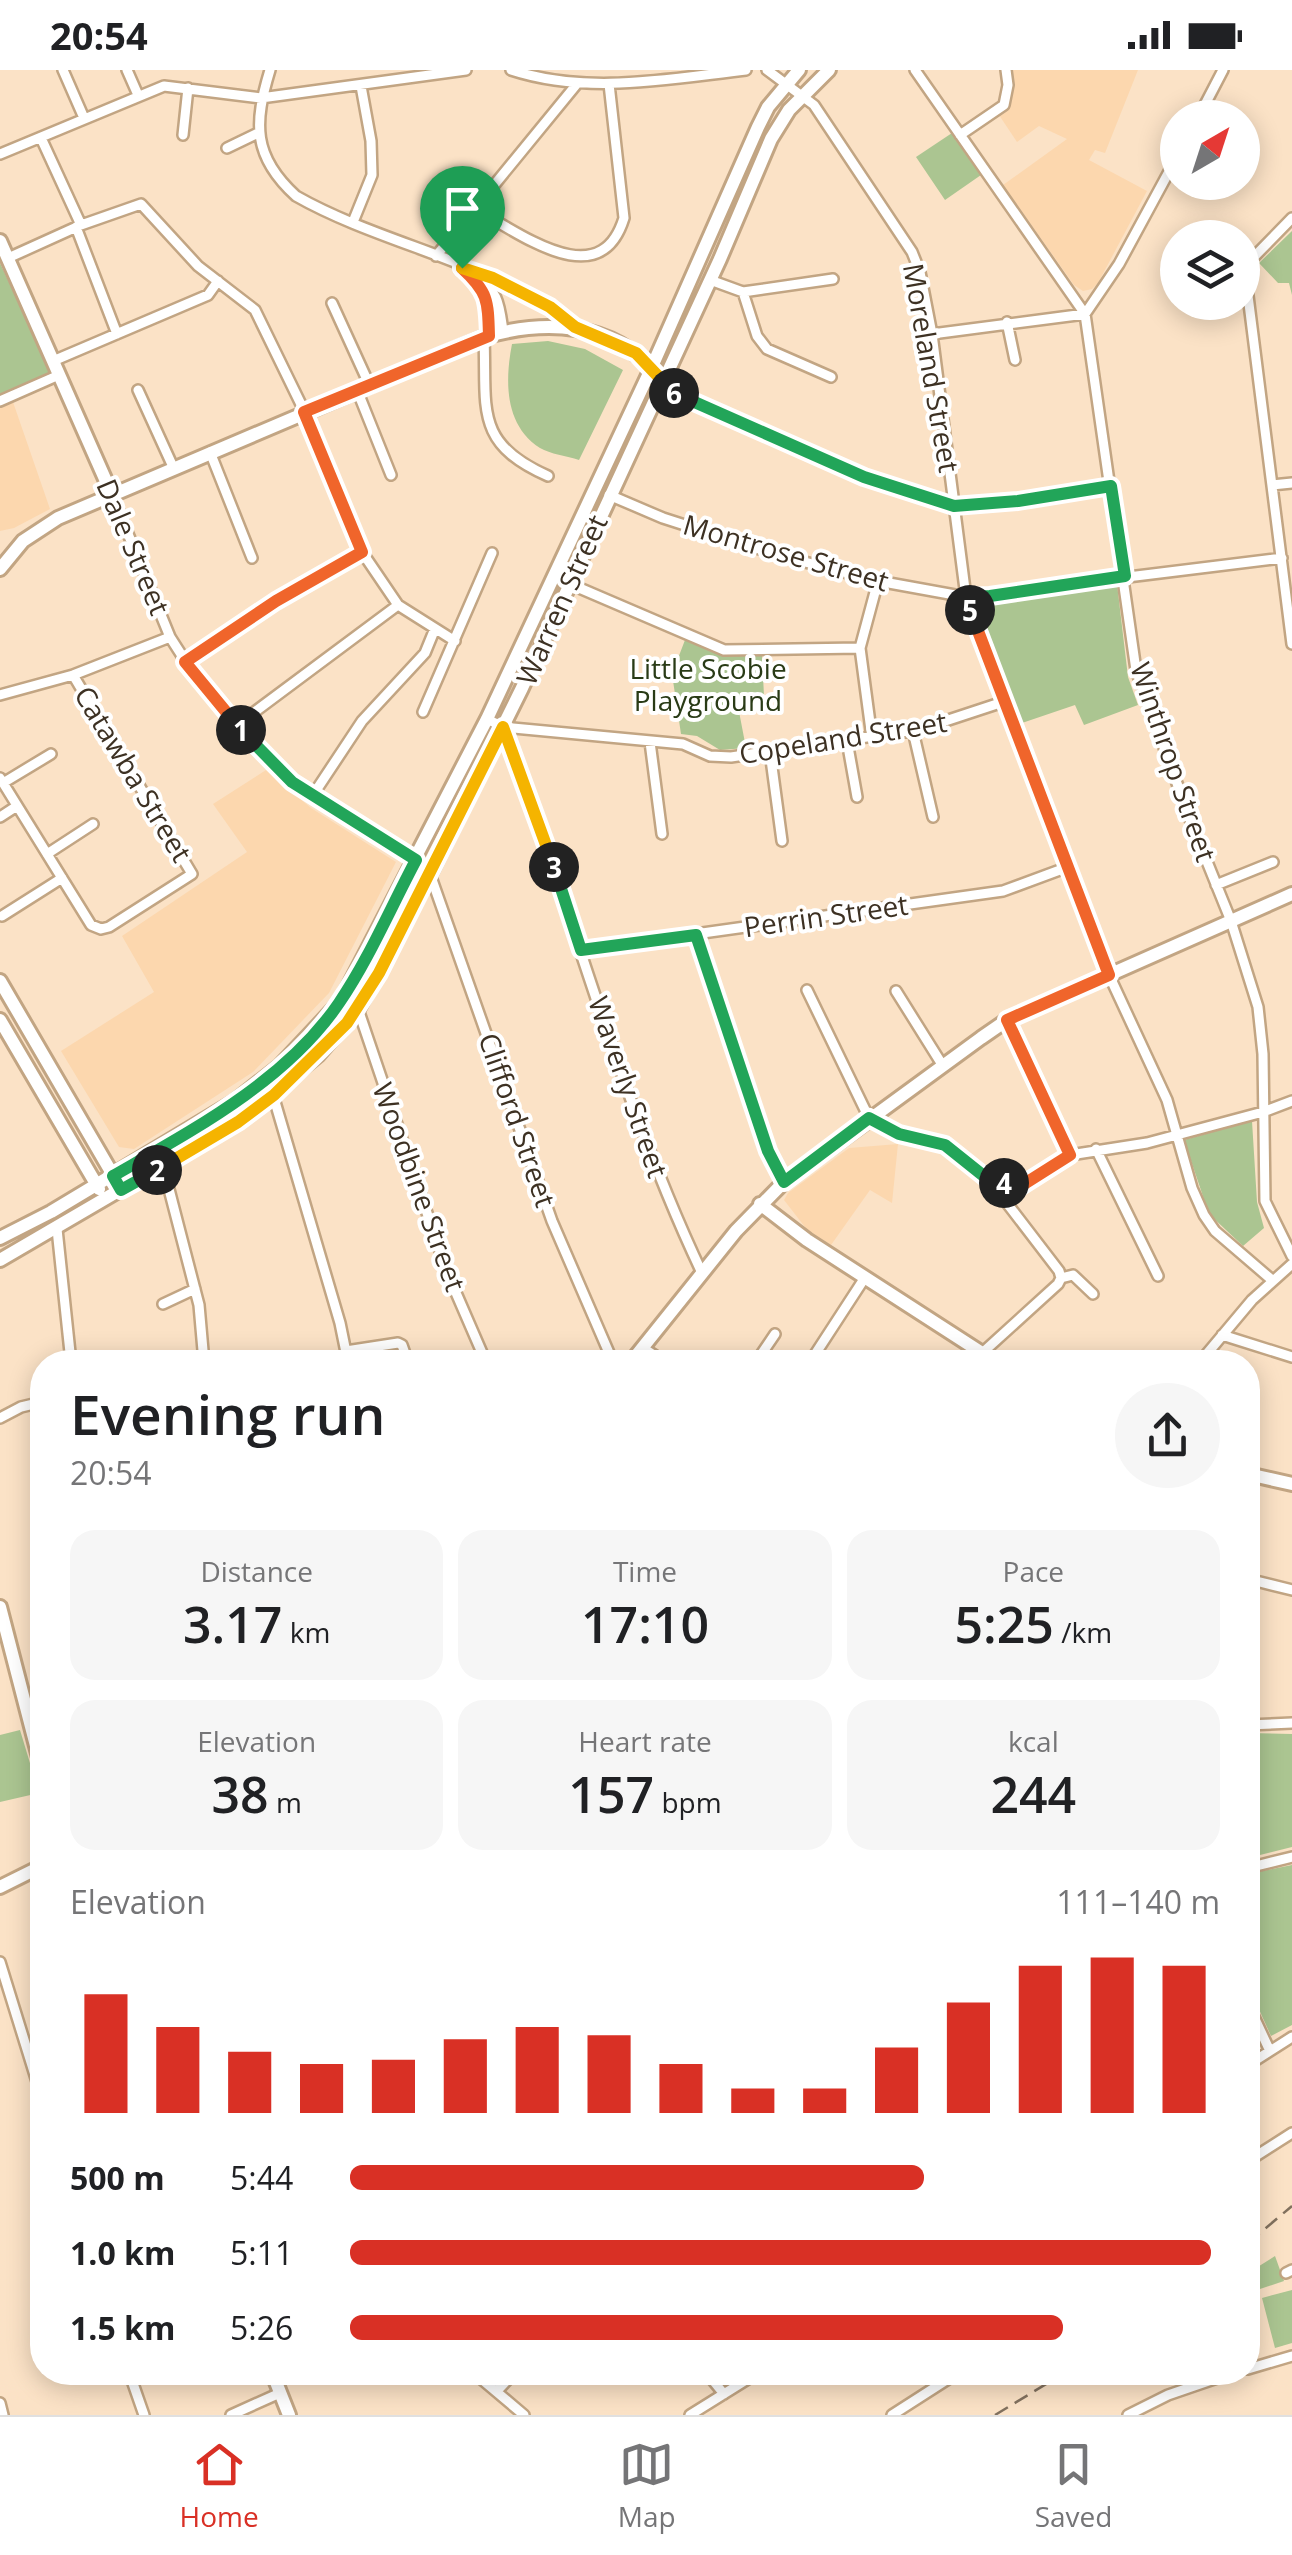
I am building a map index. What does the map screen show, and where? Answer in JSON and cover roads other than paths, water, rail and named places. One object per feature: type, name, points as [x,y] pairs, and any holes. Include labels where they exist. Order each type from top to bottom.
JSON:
[{"type":"main road","name":"Warren Street","points":[[0,1238],[113,1176],[234,1102],[308,1039],[341,1000],[486,719],[758,127],[798,70]]},
{"type":"main road","name":"Warren Street","points":[[0,1260],[238,1122],[274,1095],[332,1040],[358,1009],[503,727],[771,139],[802,95],[828,70]]},
{"type":"main road","name":"Dale Street","points":[[0,241],[114,496]]},
{"type":"main road","points":[[2,562],[47,524],[492,335],[532,327],[575,327],[636,353],[662,383]]},
{"type":"main road","points":[[643,1348],[760,1204],[784,1182],[1007,1020],[1292,894]]},
{"type":"main road","points":[[0,981],[121,1190]]},
{"type":"main road","points":[[0,1020],[105,1200]]},
{"type":"main road","points":[[760,1204],[975,1350]]},
{"type":"main road","points":[[1260,1477],[1292,1484]]},
{"type":"main road","points":[[0,1607],[30,1723]]},
{"type":"main road","points":[[0,1887],[30,1872]]},
{"type":"main road","points":[[280,2385],[289,2415]]},
{"type":"street","points":[[64,70],[84,118]]},
{"type":"street","points":[[127,70],[138,95]]},
{"type":"street","points":[[270,70],[261,98],[258,134],[268,164],[288,188],[314,206],[493,278],[550,307],[575,327]]},
{"type":"street","points":[[0,154],[164,86],[261,98],[466,70]]},
{"type":"street","points":[[510,70],[576,85],[746,70]]},
{"type":"street","points":[[632,70],[636,82]]},
{"type":"street","name":"Moreland Street","points":[[767,70],[814,105],[912,252],[920,272],[932,334],[966,597],[1109,975],[1167,1100],[1192,1188],[1210,1226],[1272,1280]]},
{"type":"street","name":"Winthrop Street","points":[[916,70],[1085,314],[1142,690],[1231,921],[1262,1025],[1265,1202],[1292,1256]]},
{"type":"street","points":[[960,135],[1004,105],[1006,70]]},
{"type":"street","points":[[1208,100],[1224,70]]},
{"type":"street","points":[[475,209],[566,256],[598,254],[609,248],[618,237],[624,218],[609,84]]},
{"type":"street","points":[[436,256],[576,85]]},
{"type":"street","points":[[353,222],[372,175],[362,86]]},
{"type":"street","points":[[183,135],[188,88]]},
{"type":"street","points":[[227,148],[258,134]]},
{"type":"street","points":[[41,138],[118,334]]},
{"type":"street","points":[[932,334],[1085,314],[1119,264],[1160,188]]},
{"type":"street","points":[[8,258],[78,226],[140,204],[198,266],[255,310],[304,412],[362,552],[398,605],[455,642]]},
{"type":"street","points":[[1260,248],[1292,218]]},
{"type":"street","points":[[462,268],[486,296],[492,335],[487,420],[493,435],[514,459],[548,476]]},
{"type":"street","points":[[710,280],[743,292],[833,278]]},
{"type":"street","points":[[53,360],[208,295],[218,282]]},
{"type":"street","points":[[743,292],[757,336],[767,350],[831,376]]},
{"type":"street","points":[[332,302],[392,475]]},
{"type":"street","points":[[1251,320],[1292,644]]},
{"type":"street","points":[[1007,322],[1015,360]]},
{"type":"street","points":[[0,401],[59,375]]},
{"type":"street","points":[[662,383],[676,394],[864,477],[954,506],[1018,501],[1111,486]]},
{"type":"street","points":[[138,390],[174,469]]},
{"type":"street","points":[[210,452],[252,558]]},
{"type":"street","points":[[1272,485],[1292,483]]},
{"type":"street","name":"Montrose Street","points":[[609,495],[663,518],[778,555],[878,581],[966,597],[1282,558]]},
{"type":"street","name":"Dale Street","points":[[114,496],[170,637],[185,662],[238,726],[283,775],[416,860],[430,874]]},
{"type":"street","points":[[185,662],[276,601],[362,552]]},
{"type":"street","points":[[424,712],[492,552]]},
{"type":"street","points":[[872,738],[860,648],[878,581]]},
{"type":"street","points":[[570,584],[724,650],[860,648]]},
{"type":"street","points":[[238,726],[398,605]]},
{"type":"street","points":[[313,795],[362,721],[416,665],[434,630]]},
{"type":"street","points":[[0,695],[73,675],[170,637]]},
{"type":"street","name":"Catawba Street","points":[[62,878],[92,926],[101,929],[192,874],[73,675]]},
{"type":"street","name":"Copeland Street","points":[[486,719],[503,727],[683,744],[710,756],[731,758],[913,731],[1003,702]]},
{"type":"street","name":"Waverly Street","points":[[503,727],[643,1132],[702,1273]]},
{"type":"street","points":[[913,731],[933,817]]},
{"type":"street","points":[[847,741],[857,798]]},
{"type":"street","points":[[650,742],[662,834]]},
{"type":"street","points":[[770,752],[782,841]]},
{"type":"street","points":[[2,916],[62,878],[2,780],[51,754]]},
{"type":"street","points":[[0,817],[18,806]]},
{"type":"street","points":[[47,854],[93,824]]},
{"type":"street","points":[[1216,885],[1273,862]]},
{"type":"street","name":"Perrin Street","points":[[581,950],[1002,891],[1068,868]]},
{"type":"street","name":"Clifford Street","points":[[430,874],[552,1221],[608,1350]]},
{"type":"street","points":[[696,935],[768,1151],[784,1182]]},
{"type":"street","points":[[807,990],[869,1118],[899,1134],[945,1145],[990,1181],[1061,1278]]},
{"type":"street","points":[[896,991],[943,1066]]},
{"type":"street","name":"Woodbine Street","points":[[358,1009],[447,1272],[481,1350]]},
{"type":"street","points":[[1007,1020],[1070,1155]]},
{"type":"street","points":[[274,1095],[346,1350]]},
{"type":"street","points":[[990,1181],[1021,1186],[1070,1155],[1147,1143],[1292,1101]]},
{"type":"street","points":[[1096,1150],[1158,1276]]},
{"type":"street","points":[[164,1166],[195,1290],[202,1350]]},
{"type":"street","points":[[57,1229],[70,1350]]},
{"type":"street","points":[[1210,1350],[1272,1280],[1292,1264]]},
{"type":"street","points":[[985,1350],[1061,1278],[1073,1276],[1092,1294]]},
{"type":"street","points":[[818,1350],[864,1278]]},
{"type":"street","points":[[163,1304],[195,1290]]},
{"type":"street","points":[[764,1350],[775,1334]]},
{"type":"street","points":[[1222,1335],[1292,1357]]},
{"type":"street","points":[[352,1350],[398,1343],[404,1350]]},
{"type":"street","points":[[0,1418],[30,1405]]},
{"type":"street","points":[[1260,1582],[1292,1590]]},
{"type":"street","points":[[1260,1724],[1292,1723]]},
{"type":"street","points":[[1260,1865],[1292,1857]]},
{"type":"street","points":[[0,1962],[30,2059]]},
{"type":"street","points":[[1260,2030],[1270,2051]]},
{"type":"street","points":[[1260,2058],[1292,2038]]},
{"type":"street","points":[[1260,2151],[1292,2134]]},
{"type":"street","points":[[1260,2365],[1292,2356]]},
{"type":"street","points":[[134,2385],[144,2415]]},
{"type":"street","points":[[232,2415],[271,2385]]},
{"type":"street","points":[[490,2385],[520,2413]]},
{"type":"street","points":[[497,2391],[503,2385]]},
{"type":"street","points":[[717,2385],[724,2394]]},
{"type":"street","points":[[690,2415],[738,2385]]},
{"type":"street","points":[[892,2415],[939,2385]]},
{"type":"street","points":[[1128,2415],[1195,2385]]},
{"type":"street","points":[[0,2403],[3,2415]]},
{"type":"railway","points":[[1260,2233],[1292,2206]]},
{"type":"railway","points":[[995,2415],[1045,2385]]},
{"type":"park label","name":"Little Scobie Playground","points":[[708,685]]}]
